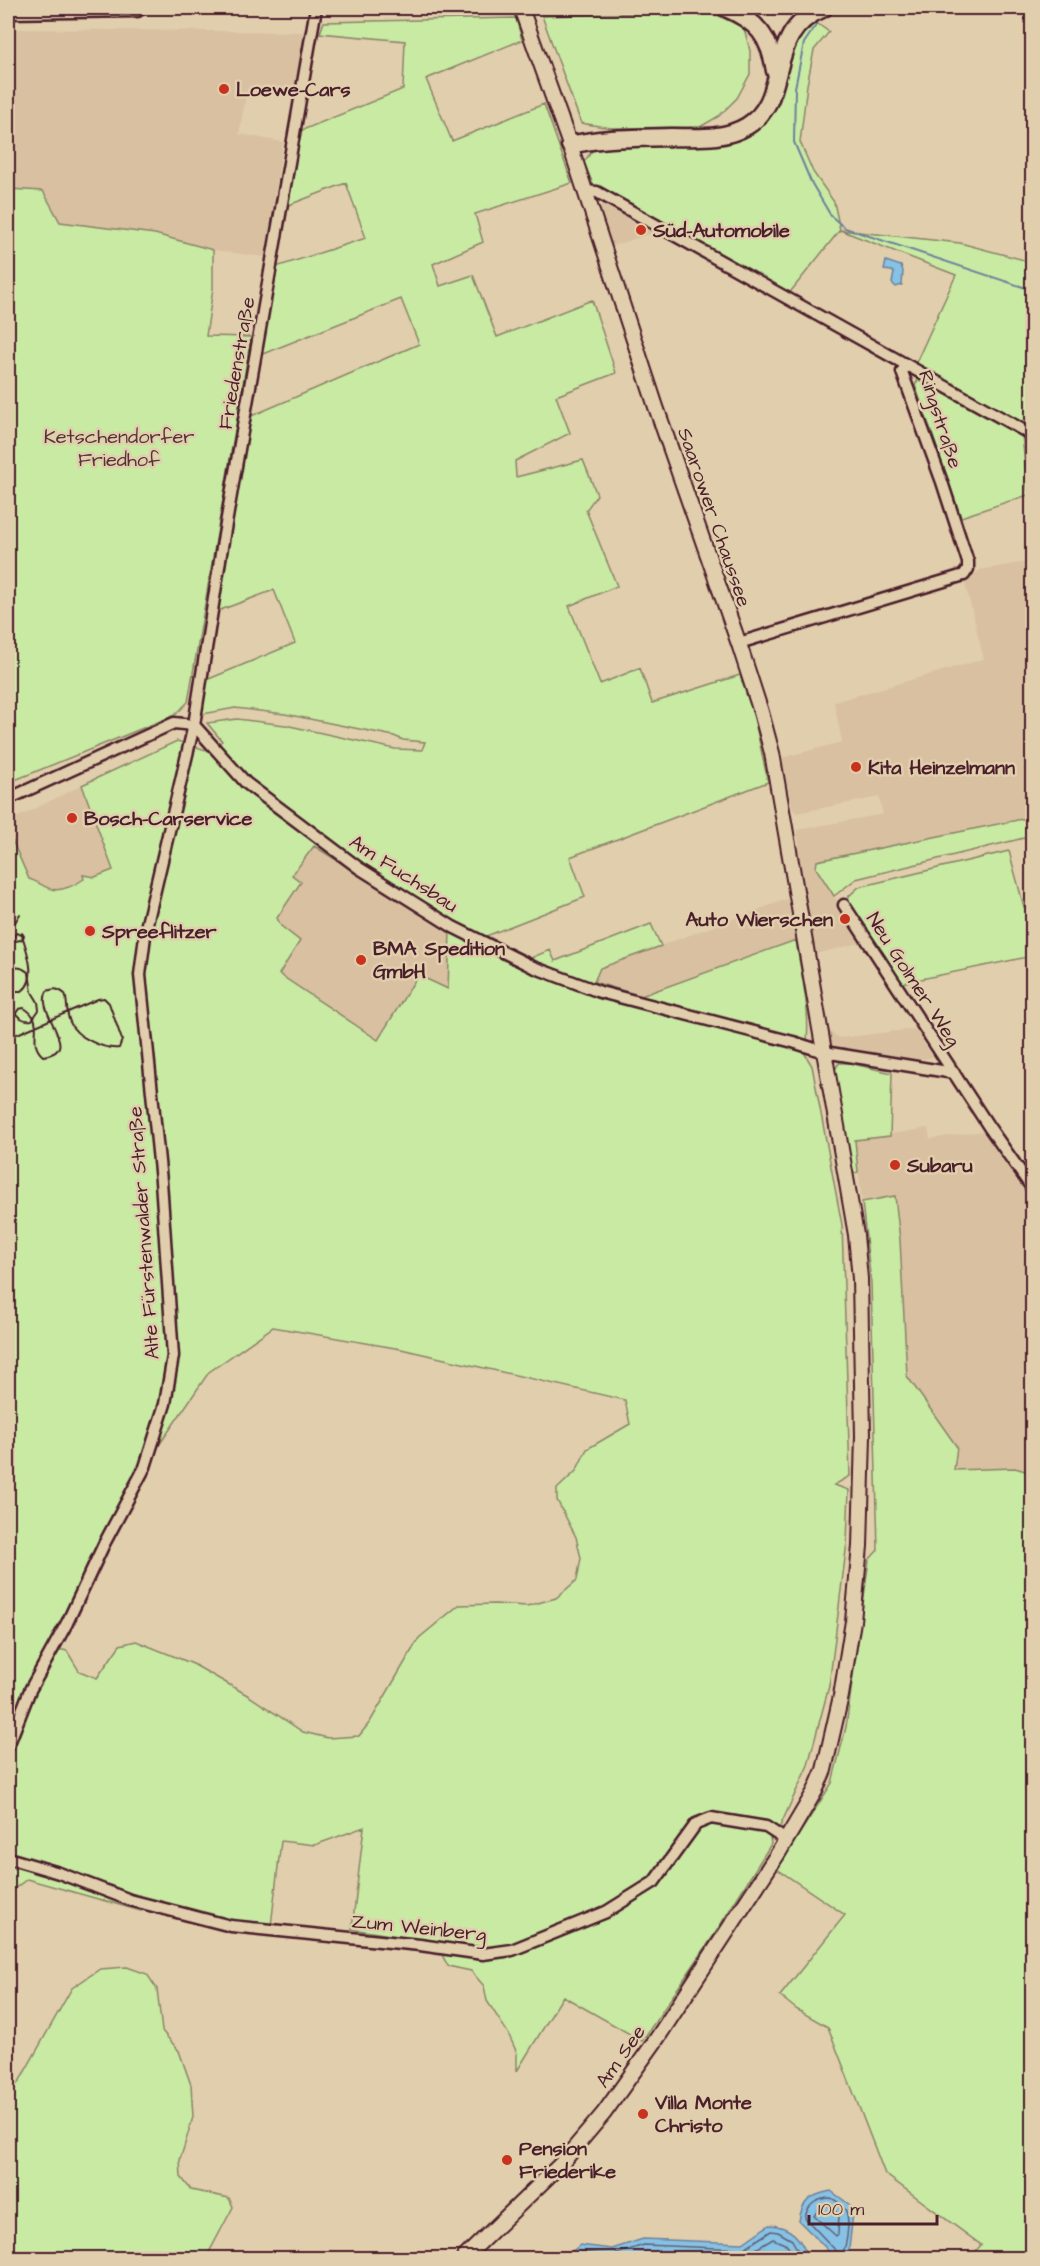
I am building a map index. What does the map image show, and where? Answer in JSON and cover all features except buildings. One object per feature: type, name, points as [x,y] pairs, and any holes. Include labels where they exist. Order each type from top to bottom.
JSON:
[{"type":"highway","points":[[8,10],[137,8]]},
{"type":"highway","points":[[726,8],[744,16],[757,26],[770,48],[776,75]]},
{"type":"highway","points":[[570,145],[608,138],[711,137],[731,134],[746,126],[760,115],[770,99],[775,88],[776,75],[787,39],[804,19],[824,8]]},
{"type":"main road","name":"Saarower Chaussee","points":[[521,8],[570,145],[656,407],[761,712],[772,753],[824,1052]]},
{"type":"main road","name":"Am See","points":[[464,2259],[561,2164],[604,2112],[654,2043],[782,1846],[824,1770],[830,1749],[853,1621],[863,1483],[860,1279],[857,1246],[824,1052]]},
{"type":"street","name":"Friedenstraße","points":[[194,725],[223,541],[316,8]]},
{"type":"street","name":"Ringstraße","points":[[584,191],[597,192],[906,365],[902,372],[942,482],[968,562],[968,569],[964,575],[739,643]]},
{"type":"street","points":[[906,365],[1032,435]]},
{"type":"street","points":[[8,799],[174,723],[194,725]]},
{"type":"street","name":"Am Fuchsbau","points":[[194,725],[246,783],[358,868],[462,932],[533,967],[600,992],[824,1052]]},
{"type":"street","name":"Alte Fürstenwalder Straße","points":[[8,1746],[30,1690],[67,1623],[144,1467],[165,1404],[173,1356],[161,1181],[140,975],[146,928],[194,725]]},
{"type":"street","name":"Neu Golmer Weg","points":[[844,905],[1032,1188]]},
{"type":"street","name":"Neu Golmer Weg","points":[[824,1052],[954,1073]]},
{"type":"street","name":"Zum Weinberg","points":[[8,1858],[59,1873],[130,1900],[231,1926],[420,1945],[483,1954],[512,1950],[606,1912],[654,1882],[696,1824],[711,1818],[766,1827],[782,1846]]},
{"type":"shaded area","points":[[8,29],[306,32],[292,97],[247,90],[239,134],[283,142],[265,257],[213,250],[60,222],[43,191],[8,189]]},
{"type":"shaded area","points":[[604,203],[656,232],[612,246],[599,207]]},
{"type":"shaded area","points":[[1022,435],[1032,441],[1032,493],[1028,495]]},
{"type":"shaded area","points":[[1032,561],[1032,817],[817,861],[816,868],[863,942],[815,954],[797,846],[799,845],[797,830],[883,814],[879,797],[797,813],[793,810],[781,758],[842,742],[834,702],[984,659],[965,583],[980,570]]},
{"type":"shaded area","points":[[82,785],[128,910],[61,953],[8,831],[8,822]]},
{"type":"shaded area","points":[[314,846],[450,931],[448,990],[418,976],[379,1040],[279,974],[281,925],[276,918],[300,882],[292,876]]},
{"type":"shaded area","points":[[787,899],[796,940],[641,996],[594,983],[600,968]]},
{"type":"shaded area","points":[[915,1029],[933,1057],[911,1061],[831,1047],[828,1030],[839,1038]]},
{"type":"shaded area","points":[[928,1128],[930,1139],[984,1131],[1032,1202],[1032,1473],[1015,1468],[954,1470],[957,1447],[907,1376],[895,1197],[862,1202],[855,1140]]},
{"type":"green space","points":[[681,12],[717,15],[744,28],[750,51],[750,74],[737,98],[719,116],[700,127],[611,128],[581,123],[542,16]]},
{"type":"green space","points":[[516,18],[522,40],[426,79],[452,141],[544,104],[572,183],[475,214],[483,242],[433,264],[440,286],[473,275],[497,337],[592,300],[616,373],[556,396],[570,433],[515,461],[516,477],[583,460],[597,495],[586,510],[617,586],[569,606],[600,684],[640,668],[652,703],[740,675],[754,717],[768,782],[570,857],[585,897],[486,936],[531,958],[550,950],[555,961],[651,924],[661,946],[600,968],[594,982],[641,996],[796,940],[807,1011],[805,1054],[812,1066],[842,1225],[850,1476],[834,1485],[849,1490],[847,1542],[829,1686],[808,1765],[778,1831],[769,1830],[771,1844],[714,1935],[642,2041],[563,1996],[517,2071],[517,2053],[508,2033],[487,2001],[484,1986],[471,1971],[448,1966],[435,1942],[352,1929],[364,1827],[315,1845],[281,1841],[271,1926],[217,1919],[143,1901],[141,1911],[27,1879],[14,1889],[8,1884],[8,1759],[33,1694],[58,1649],[67,1651],[79,1671],[97,1678],[120,1645],[136,1641],[193,1664],[249,1696],[303,1732],[328,1738],[359,1736],[370,1722],[419,1638],[459,1605],[527,1606],[556,1598],[577,1580],[581,1558],[576,1537],[557,1500],[557,1489],[576,1471],[587,1449],[630,1424],[625,1400],[401,1349],[273,1327],[209,1372],[140,1473],[8,1738],[8,831],[29,879],[51,889],[64,889],[84,879],[83,875],[95,877],[113,870],[82,785],[177,741],[209,751],[222,741],[207,723],[237,719],[285,725],[395,749],[422,750],[425,742],[403,740],[394,736],[285,714],[235,708],[203,714],[200,709],[204,681],[295,643],[274,590],[215,612],[249,417],[419,344],[401,299],[260,355],[276,267],[366,238],[346,183],[286,206],[300,131],[403,89],[405,41],[320,33],[324,22]],"holes":[[[314,846],[450,931],[448,989],[418,975],[378,1040],[279,974],[300,941],[281,926],[277,918],[301,882],[292,875]]]},
{"type":"green space","points":[[811,19],[829,32],[814,50],[800,142],[813,172],[834,202],[840,230],[787,296],[594,187],[584,162],[592,151],[609,145],[747,134],[761,124],[776,107],[791,50]]},
{"type":"green space","name":"Ketschendorfer Friedhof","points":[[8,189],[43,191],[60,222],[155,234],[213,250],[213,288],[206,336],[251,337],[188,702],[175,715],[10,782],[8,782]]},
{"type":"green space","points":[[840,230],[960,243],[1032,262],[1032,428],[915,365],[956,275]]},
{"type":"green space","points":[[920,377],[1022,435],[1028,495],[961,517],[915,385]]},
{"type":"green space","points":[[1032,817],[1032,836],[856,879],[834,896],[816,868],[817,861]]},
{"type":"green space","points":[[1009,851],[1024,907],[1032,905],[1032,956],[902,983],[848,902],[849,896],[859,887]]},
{"type":"green space","points":[[839,1063],[849,1063],[892,1073],[890,1136],[855,1140],[858,1172],[852,1174],[834,1071]]},
{"type":"green space","points":[[895,1196],[900,1240],[907,1376],[957,1447],[954,1470],[1015,1468],[1032,1473],[1032,2258],[970,2258],[981,2245],[885,2174],[828,2027],[796,2009],[780,1996],[845,1915],[777,1869],[832,1783],[846,1727],[869,1560],[878,1550],[871,1283],[862,1202]]},
{"type":"green space","points":[[127,1967],[147,1974],[157,1989],[162,2031],[179,2051],[191,2085],[193,2117],[180,2160],[181,2177],[191,2190],[229,2198],[233,2207],[206,2258],[8,2258],[8,2093],[19,2082],[72,1988],[100,1969]]},
{"type":"water","points":[[886,261],[901,266],[902,285],[896,287],[892,283],[894,273],[884,270]]},
{"type":"water","points":[[831,2191],[850,2205],[853,2213],[848,2258],[833,2258],[799,2221],[805,2203],[818,2194]]},
{"type":"water","points":[[769,2225],[783,2228],[794,2234],[808,2258],[564,2258],[580,2245],[612,2249],[643,2239],[743,2243]]},
{"type":"waterway","points":[[817,24],[804,43],[795,88],[794,142],[811,182],[831,216],[845,228],[1032,290]]},
{"type":"railway","points":[[8,934],[20,914]]},
{"type":"railway","points":[[8,982],[14,991],[22,991],[29,980],[30,965],[26,949],[24,942],[22,935],[16,933],[13,938],[15,941],[21,940],[24,936],[22,933]]},
{"type":"railway","points":[[8,976],[11,969],[16,968],[29,973],[32,992],[38,1002],[39,1010],[32,1020],[24,1020],[8,1006]]},
{"type":"railway","points":[[8,1038],[98,999],[104,998],[109,1003],[122,1040],[119,1048],[106,1047],[78,1033],[70,1022],[68,1016],[67,1012],[65,994],[59,990],[52,990],[47,991],[45,1000],[47,1010],[51,1020],[56,1030],[59,1039],[59,1047],[54,1053],[43,1056],[36,1044],[35,1038],[36,1032],[36,1025],[35,1019],[24,1008],[19,1009],[14,1015],[12,1021],[12,1032],[13,1037],[13,1042],[8,1053]]},
{"type":"place","name":"Loewe-Cars","points":[[224,89]]},
{"type":"place","name":"Süd-Automobile","points":[[641,230]]},
{"type":"place","name":"Kita Heinzelmann","points":[[856,767]]},
{"type":"place","name":"Bosch-Carservice","points":[[72,818]]},
{"type":"place","name":"Auto Wierschen","points":[[845,919]]},
{"type":"place","name":"Spreeflitzer","points":[[90,931]]},
{"type":"place","name":"BMA Spedition GmbH","points":[[361,960]]},
{"type":"place","name":"Subaru","points":[[895,1165]]},
{"type":"place","name":"Villa Monte Christo","points":[[643,2114]]},
{"type":"place","name":"Pension Friederike","points":[[507,2160]]}]
